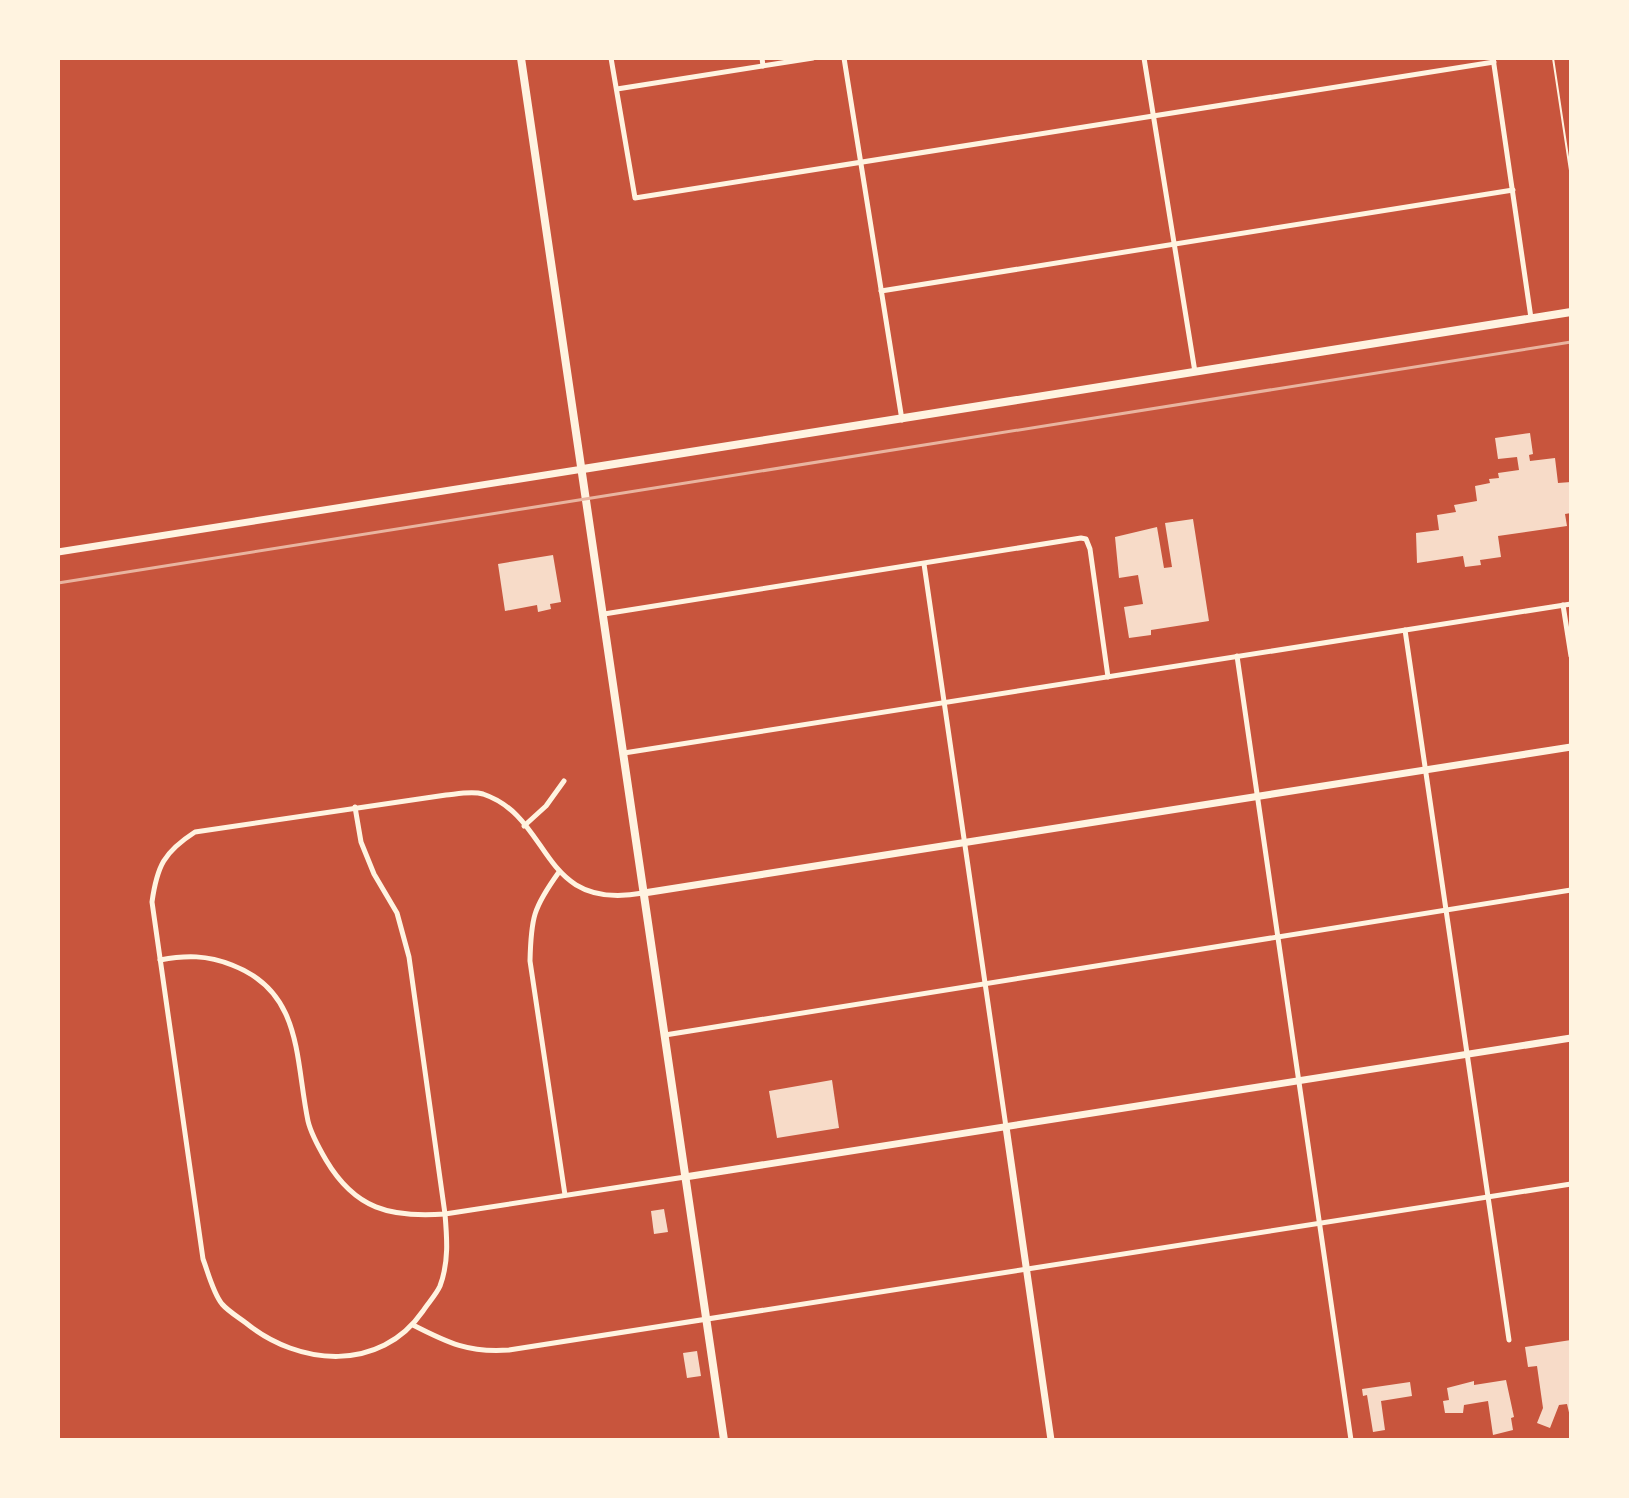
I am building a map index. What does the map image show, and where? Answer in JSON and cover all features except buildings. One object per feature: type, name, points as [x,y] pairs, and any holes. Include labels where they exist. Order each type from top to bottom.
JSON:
[{"type":"main road","points":[[521,58],[724,1440]]},
{"type":"main road","points":[[583,469],[1571,312]]},
{"type":"street","points":[[611,58],[635,198],[1494,60],[1531,319]]},
{"type":"street","points":[[762,58],[763,66]]},
{"type":"street","points":[[617,89],[813,58]]},
{"type":"street","points":[[844,58],[902,420]]},
{"type":"street","points":[[1144,58],[1195,372]]},
{"type":"street","points":[[881,291],[1513,190]]},
{"type":"street","points":[[58,552],[583,469]]},
{"type":"street","points":[[604,614],[1086,539],[1108,677]]},
{"type":"street","points":[[924,564],[1051,1440]]},
{"type":"street","points":[[624,753],[1571,604]]},
{"type":"street","points":[[1563,605],[1571,656]]},
{"type":"street","points":[[1405,630],[1509,1340]]},
{"type":"street","points":[[1237,656],[1351,1440]]},
{"type":"street","points":[[355,807],[361,842],[374,874],[397,913],[409,957],[448,1247],[440,1287],[413,1325],[394,1340],[367,1353],[336,1357],[295,1351],[265,1339],[221,1303],[203,1259],[152,902],[155,875],[170,850],[195,832],[355,807],[480,793],[505,804],[559,872],[575,884],[609,897],[965,844],[1571,747]]},
{"type":"street","points":[[524,826],[546,806],[564,781]]},
{"type":"street","points":[[559,872],[542,896],[531,922],[530,961],[565,1195]]},
{"type":"street","points":[[664,1035],[1571,890]]},
{"type":"street","points":[[160,960],[195,955],[220,960],[262,981],[277,997],[287,1015],[295,1038],[308,1124],[339,1183],[375,1208],[401,1213],[445,1214],[1571,1038]]},
{"type":"street","points":[[413,1325],[462,1348],[484,1352],[706,1321],[1571,1184]]},
{"type":"path","points":[[1553,58],[1571,177]]},
{"type":"railway","points":[[58,583],[1571,342]]}]
